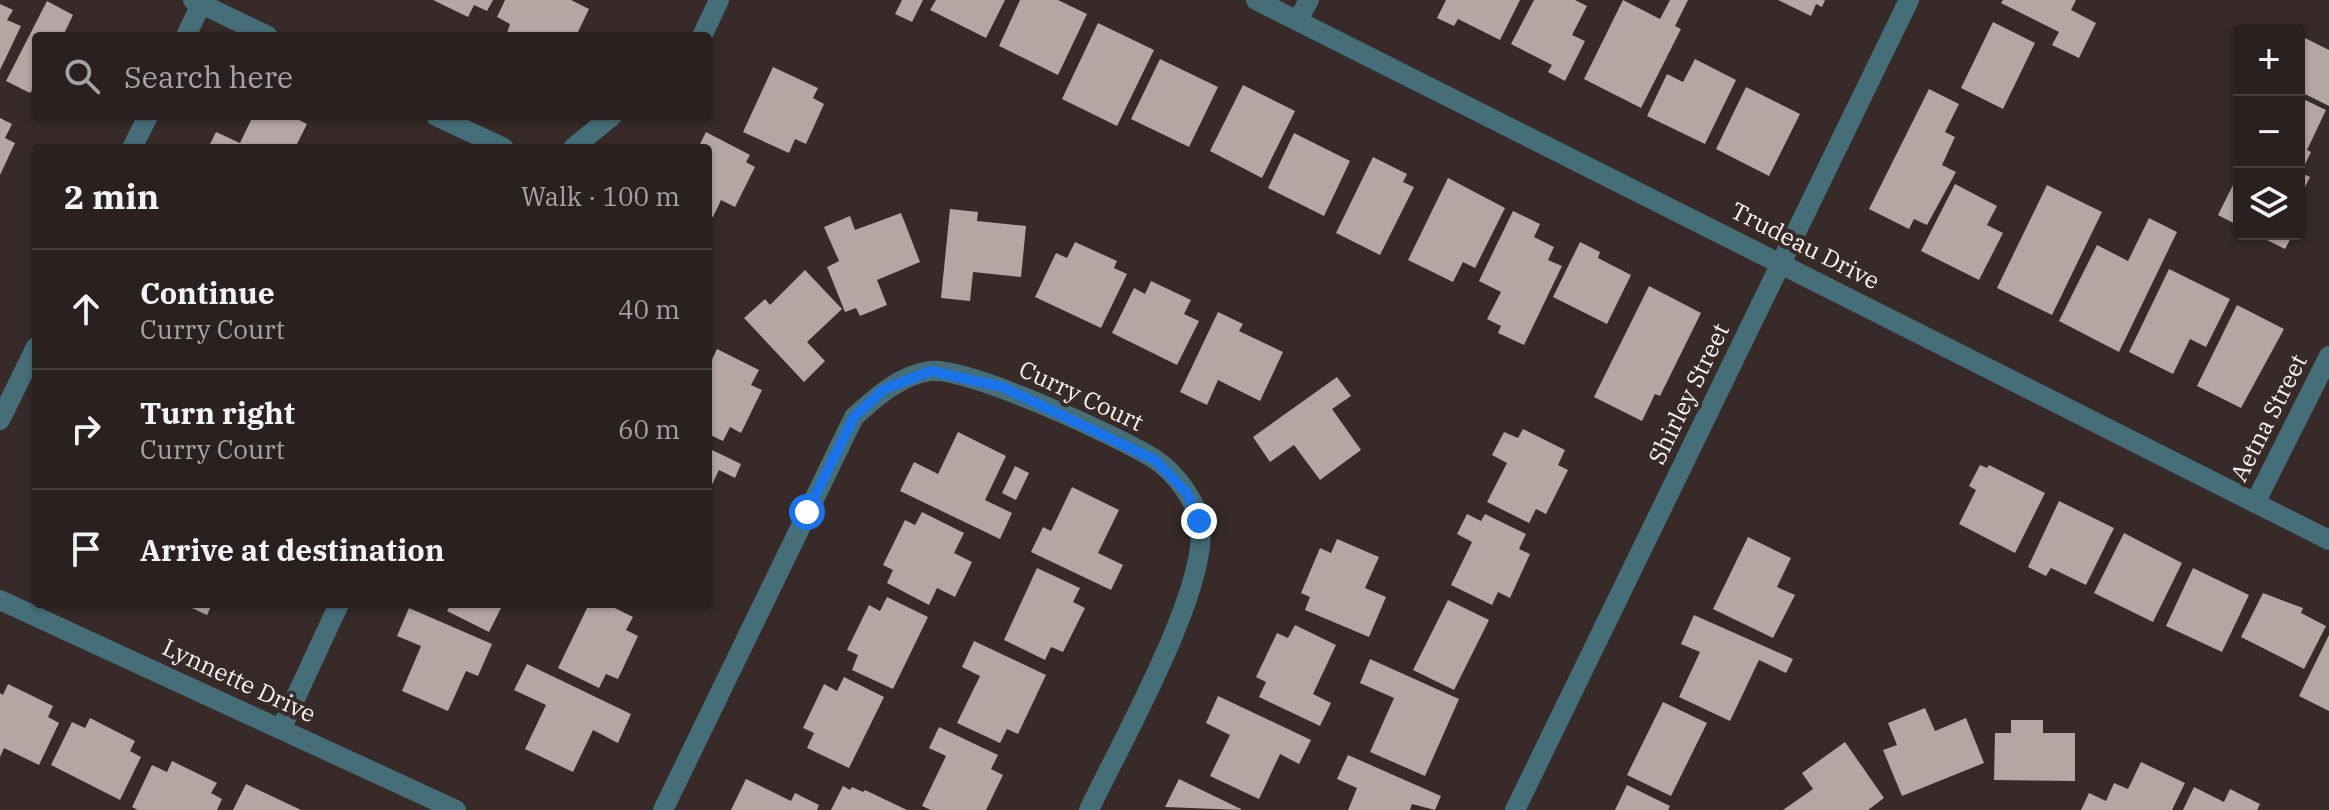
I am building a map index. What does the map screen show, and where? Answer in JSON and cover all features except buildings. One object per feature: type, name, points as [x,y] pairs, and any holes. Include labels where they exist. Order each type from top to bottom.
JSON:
[{"type":"street","points":[[704,32],[719,0]]},
{"type":"street","name":"Trudeau Drive","points":[[1256,0],[2329,540]]},
{"type":"street","points":[[1298,20],[1309,0]]},
{"type":"street","name":"Shirley Street","points":[[1515,810],[1909,0]]},
{"type":"street","points":[[187,32],[197,2],[260,32]]},
{"type":"street","points":[[134,144],[146,120]]},
{"type":"street","points":[[444,120],[496,144]]},
{"type":"street","points":[[578,144],[607,120]]},
{"type":"street","points":[[0,420],[32,355]]},
{"type":"street","name":"Aetna Street","points":[[2255,503],[2329,356]]},
{"type":"street","name":"Curry Court","points":[[663,810],[854,417],[884,389],[931,371],[1003,387],[1155,460],[1187,493],[1199,521],[1201,547],[1187,604],[1089,810]]},
{"type":"street","name":"Lynnette Drive","points":[[0,600],[456,810]]},
{"type":"street","points":[[281,729],[337,608]]},
{"type":"route","points":[[807,512],[854,417],[884,389],[931,371],[1003,387],[1155,460],[1173,474],[1187,493],[1199,521]]}]
